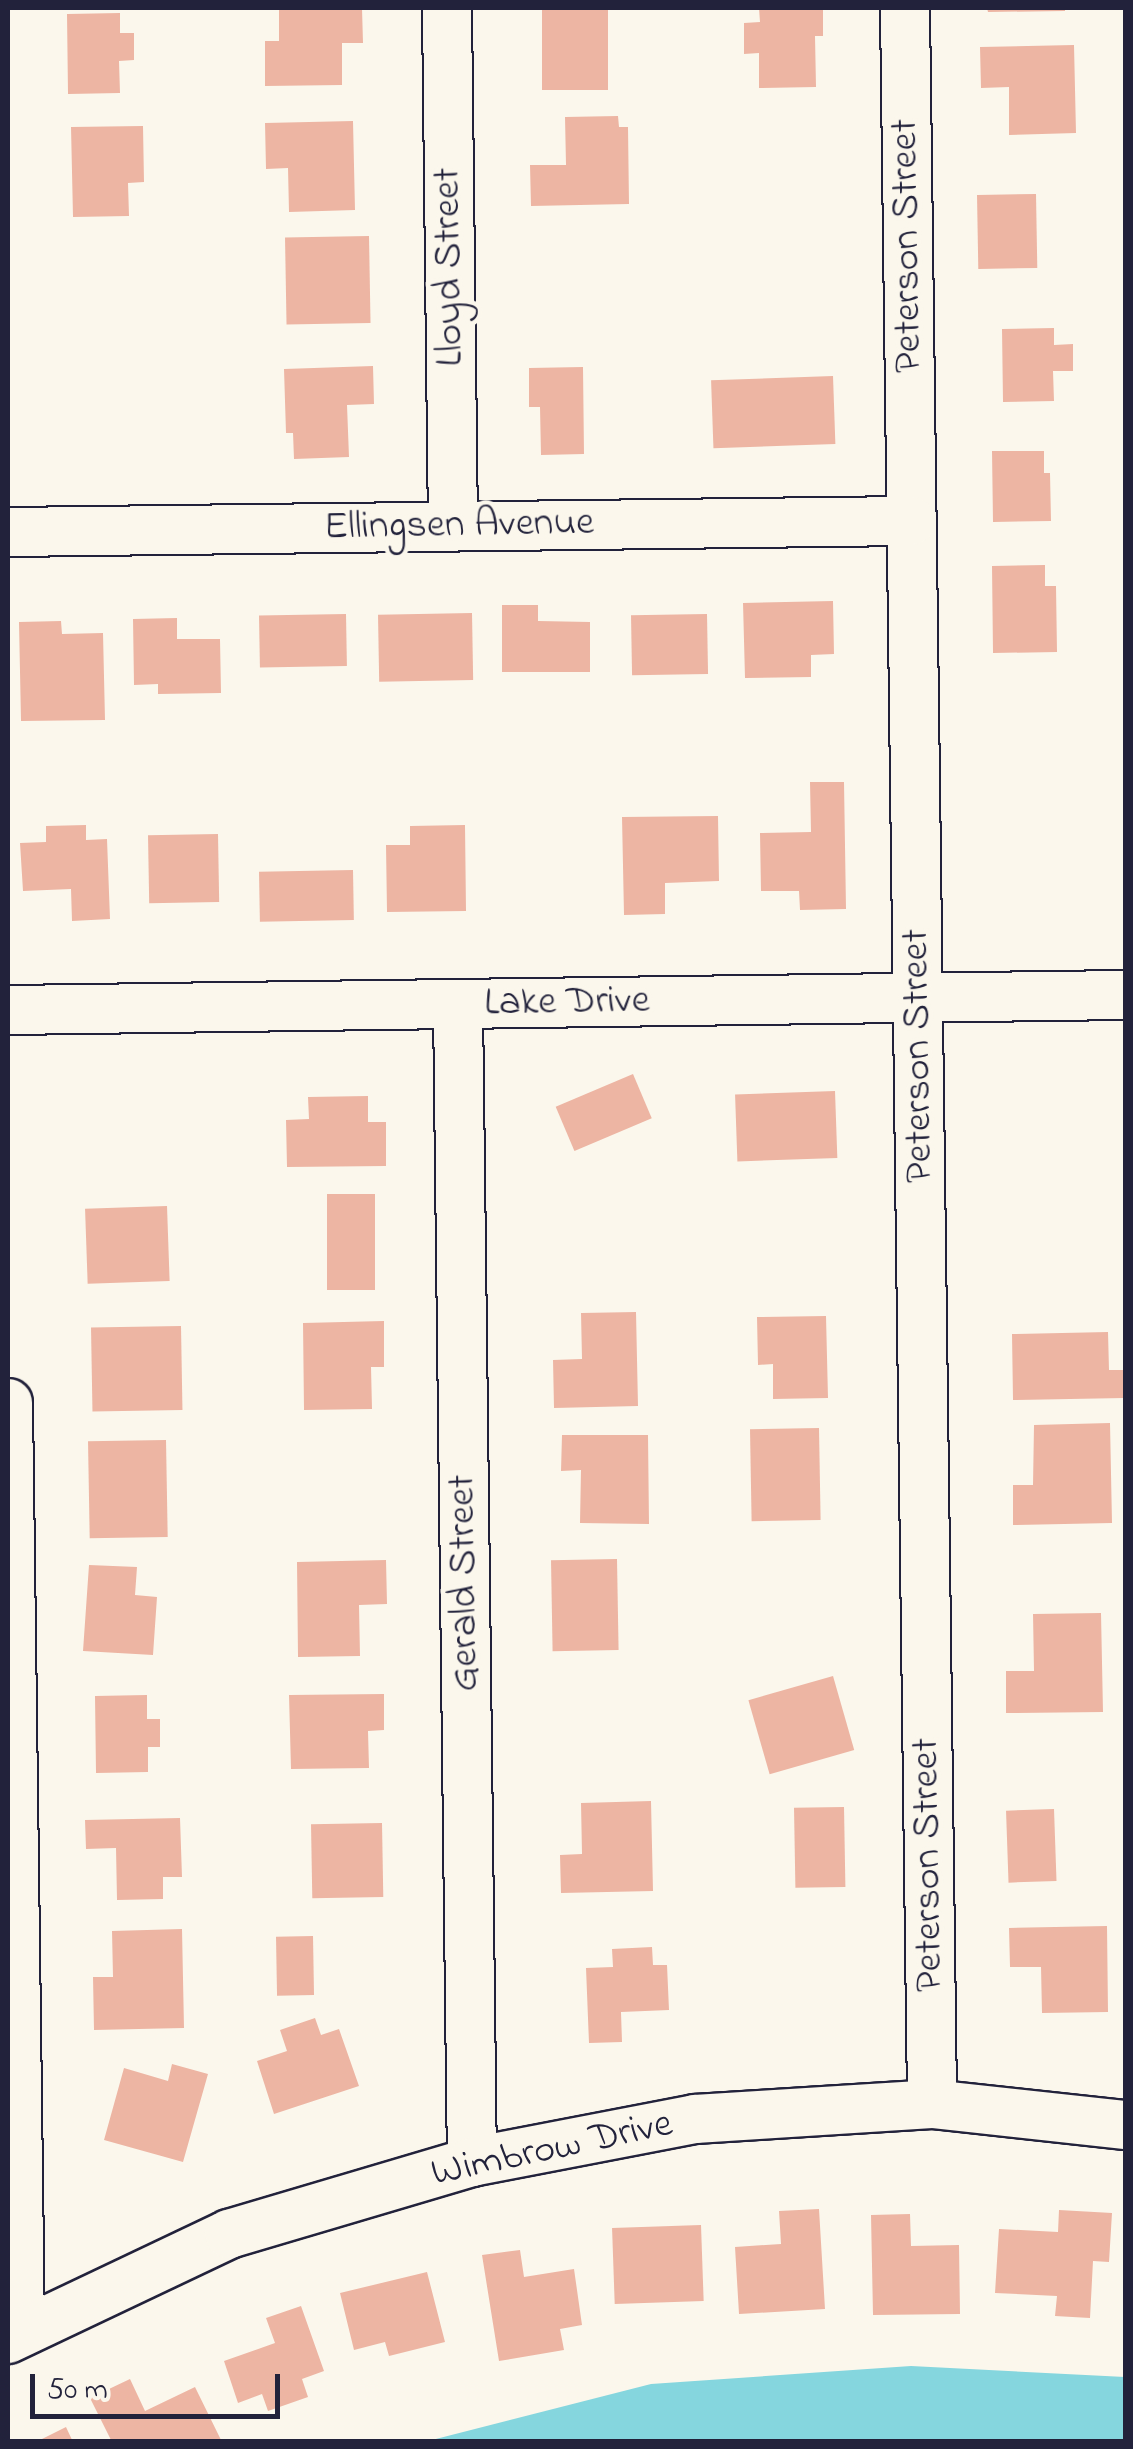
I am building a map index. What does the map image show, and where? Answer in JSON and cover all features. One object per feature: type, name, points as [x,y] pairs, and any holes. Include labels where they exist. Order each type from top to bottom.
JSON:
[{"type":"street","name":"Lloyd Street","points":[[447,8],[453,526]]},
{"type":"street","name":"Peterson Street","points":[[905,8],[932,2104]]},
{"type":"street","name":"Ellingsen Avenue","points":[[8,532],[912,521]]},
{"type":"street","name":"Lake Drive","points":[[8,1010],[1126,996]]},
{"type":"street","name":"Gerald Street","points":[[458,1004],[472,2162]]},
{"type":"street","points":[[8,1402],[14,2335]]},
{"type":"street","name":"Wimbrow Drive","points":[[14,2335],[229,2234],[472,2162],[695,2119],[932,2104],[1126,2125]]},
{"type":"water","points":[[911,2366],[1125,2377],[1125,2441],[428,2441],[651,2384]]},
{"type":"building","points":[[279,8],[362,8],[363,43],[342,43],[342,85],[265,86],[265,41],[279,41]]},
{"type":"building","points":[[542,8],[608,8],[608,90],[542,90]]},
{"type":"building","points":[[759,8],[823,8],[823,36],[815,36],[816,87],[759,88],[759,53],[744,54],[744,23],[760,22]]},
{"type":"building","points":[[987,8],[1065,8],[1065,11],[988,12]]},
{"type":"building","points":[[120,13],[120,33],[134,33],[134,60],[119,61],[120,93],[68,94],[67,14]]},
{"type":"building","points":[[1074,45],[1076,133],[1009,135],[1009,87],[981,88],[980,47]]},
{"type":"building","points":[[618,116],[619,127],[628,127],[629,204],[531,206],[530,165],[566,165],[565,117]]},
{"type":"building","points":[[353,121],[355,210],[289,212],[288,168],[266,169],[265,123]]},
{"type":"building","points":[[143,126],[144,182],[128,183],[129,216],[73,217],[71,127]]},
{"type":"building","points":[[1036,194],[1037,268],[978,269],[977,195]]},
{"type":"building","points":[[369,236],[371,323],[287,324],[285,237]]},
{"type":"building","points":[[1054,328],[1054,345],[1073,344],[1073,371],[1053,371],[1054,401],[1003,402],[1002,329]]},
{"type":"building","points":[[373,366],[374,404],[347,405],[349,457],[294,459],[293,433],[286,433],[284,369]]},
{"type":"building","points":[[583,367],[584,454],[541,455],[540,407],[529,407],[529,368]]},
{"type":"building","points":[[833,376],[835,444],[713,448],[711,380]]},
{"type":"building","points":[[992,451],[1044,451],[1044,473],[1050,473],[1051,521],[993,522]]},
{"type":"building","points":[[1045,565],[1045,586],[1056,586],[1057,652],[993,653],[992,566]]},
{"type":"building","points":[[833,601],[834,654],[811,655],[811,677],[745,678],[743,603]]},
{"type":"building","points":[[502,605],[538,605],[538,621],[590,622],[590,672],[502,672]]},
{"type":"building","points":[[472,613],[473,680],[379,682],[378,615]]},
{"type":"building","points":[[346,614],[347,666],[260,668],[259,616]]},
{"type":"building","points":[[707,614],[708,674],[632,675],[631,615]]},
{"type":"building","points":[[177,618],[177,639],[220,639],[221,693],[158,694],[158,684],[134,685],[133,619]]},
{"type":"building","points":[[61,621],[62,634],[103,633],[105,720],[21,721],[19,622]]},
{"type":"building","points":[[810,782],[844,782],[846,909],[800,910],[799,891],[761,891],[760,833],[811,832]]},
{"type":"building","points":[[718,816],[719,881],[665,883],[665,914],[624,915],[622,817]]},
{"type":"building","points":[[86,825],[86,840],[107,839],[110,919],[72,921],[71,889],[23,891],[20,843],[46,842],[46,826]]},
{"type":"building","points":[[465,825],[466,911],[387,912],[386,845],[410,845],[410,826]]},
{"type":"building","points":[[218,834],[219,902],[149,903],[148,835]]},
{"type":"building","points":[[353,870],[354,920],[260,922],[259,872]]},
{"type":"building","points":[[633,1074],[652,1118],[574,1151],[556,1107]]},
{"type":"building","points":[[835,1091],[837,1158],[737,1161],[735,1094]]},
{"type":"building","points":[[368,1096],[368,1122],[386,1122],[386,1166],[287,1167],[286,1120],[309,1119],[308,1097]]},
{"type":"building","points":[[327,1194],[375,1194],[375,1290],[327,1290]]},
{"type":"building","points":[[167,1206],[170,1281],[88,1284],[85,1209]]},
{"type":"building","points":[[636,1312],[638,1406],[554,1408],[553,1360],[582,1359],[581,1313]]},
{"type":"building","points":[[826,1316],[828,1398],[773,1399],[773,1364],[758,1365],[757,1317]]},
{"type":"building","points":[[384,1321],[384,1367],[371,1367],[372,1409],[304,1410],[303,1323]]},
{"type":"building","points":[[181,1326],[182,1410],[92,1412],[91,1328]]},
{"type":"building","points":[[1108,1332],[1109,1370],[1124,1370],[1124,1398],[1013,1400],[1012,1334]]},
{"type":"building","points":[[1110,1423],[1112,1523],[1013,1525],[1013,1485],[1033,1485],[1034,1425]]},
{"type":"building","points":[[819,1428],[821,1520],[752,1521],[750,1429]]},
{"type":"building","points":[[562,1435],[648,1435],[649,1524],[580,1523],[581,1470],[561,1471]]},
{"type":"building","points":[[166,1440],[168,1537],[90,1538],[88,1441]]},
{"type":"building","points":[[617,1559],[619,1650],[553,1651],[551,1560]]},
{"type":"building","points":[[386,1560],[387,1604],[359,1605],[360,1656],[298,1657],[297,1562]]},
{"type":"building","points":[[89,1565],[137,1567],[135,1595],[157,1597],[153,1655],[83,1651]]},
{"type":"building","points":[[1101,1613],[1103,1712],[1006,1713],[1006,1671],[1034,1671],[1033,1614]]},
{"type":"building","points":[[833,1676],[854,1750],[770,1774],[748,1700]]},
{"type":"building","points":[[384,1694],[384,1730],[368,1731],[369,1768],[291,1769],[289,1695]]},
{"type":"building","points":[[147,1695],[147,1719],[160,1719],[160,1747],[148,1747],[148,1772],[96,1773],[95,1696]]},
{"type":"building","points":[[651,1801],[653,1891],[561,1893],[560,1855],[582,1854],[581,1803]]},
{"type":"building","points":[[844,1807],[845,1887],[795,1888],[794,1808]]},
{"type":"building","points":[[1054,1809],[1057,1881],[1009,1883],[1006,1811]]},
{"type":"building","points":[[180,1818],[182,1877],[163,1877],[163,1899],[117,1900],[116,1848],[86,1849],[85,1820]]},
{"type":"building","points":[[382,1823],[383,1897],[312,1898],[311,1824]]},
{"type":"building","points":[[1107,1926],[1108,2012],[1042,2013],[1041,1967],[1010,1967],[1009,1928]]},
{"type":"building","points":[[182,1929],[184,2028],[94,2030],[93,1977],[113,1977],[112,1931]]},
{"type":"building","points":[[313,1936],[314,1995],[277,1996],[276,1937]]},
{"type":"building","points":[[652,1947],[653,1965],[667,1965],[669,2010],[621,2012],[622,2042],[589,2043],[586,1968],[613,1967],[612,1949]]},
{"type":"building","points":[[315,2018],[321,2035],[339,2029],[359,2086],[274,2114],[257,2061],[287,2051],[280,2030]]},
{"type":"building","points":[[172,2064],[208,2074],[183,2162],[104,2140],[124,2068],[168,2081]]},
{"type":"building","points":[[819,2209],[825,2309],[739,2314],[735,2247],[781,2244],[779,2211]]},
{"type":"building","points":[[1059,2210],[1112,2213],[1109,2262],[1093,2261],[1090,2318],[1055,2316],[1057,2296],[995,2293],[999,2229],[1058,2232]]},
{"type":"building","points":[[910,2214],[911,2246],[959,2245],[960,2314],[873,2315],[871,2215]]},
{"type":"building","points":[[701,2225],[704,2301],[615,2304],[612,2228]]},
{"type":"building","points":[[520,2250],[524,2277],[574,2269],[582,2325],[560,2329],[564,2350],[499,2361],[482,2255]]},
{"type":"building","points":[[427,2272],[445,2342],[389,2356],[385,2342],[354,2350],[340,2293]]},
{"type":"building","points":[[301,2306],[324,2371],[302,2379],[308,2397],[268,2411],[262,2394],[238,2403],[224,2361],[275,2343],[266,2318]]},
{"type":"building","points":[[130,2379],[145,2411],[195,2387],[221,2440],[112,2442],[90,2398]]},
{"type":"building","points":[[66,2427],[73,2442],[36,2442]]}]
